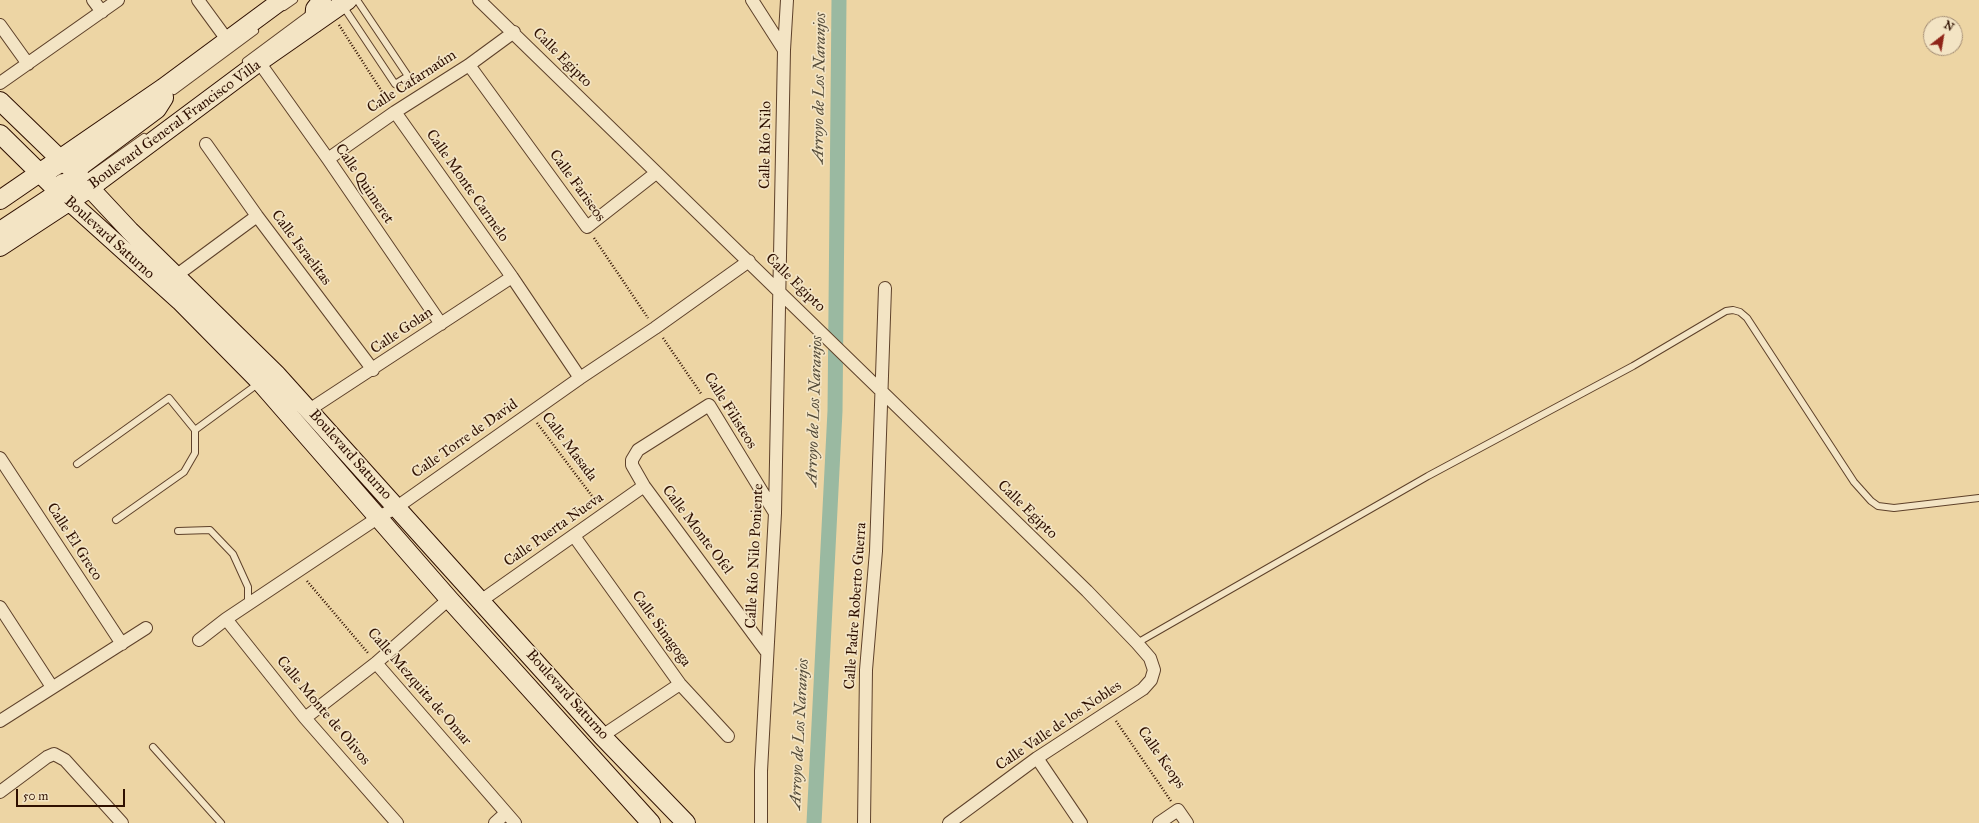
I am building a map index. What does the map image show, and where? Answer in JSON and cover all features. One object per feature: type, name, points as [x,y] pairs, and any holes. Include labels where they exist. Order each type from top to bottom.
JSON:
[{"type":"street","points":[[93,0],[102,12]]},
{"type":"street","points":[[0,83],[118,0]]},
{"type":"street","points":[[198,0],[228,41]]},
{"type":"street","name":"Calle Egipto","points":[[479,0],[514,32],[656,173],[820,330],[1087,591],[1137,643]]},
{"type":"street","points":[[752,0],[784,50]]},
{"type":"street","name":"Calle Río Nilo","points":[[779,290],[784,50],[787,0]]},
{"type":"street","name":"Boulevard General Francisco Villa","points":[[0,247],[70,179],[164,93],[228,41],[280,6]]},
{"type":"street","name":"Boulevard General Francisco Villa","points":[[0,200],[42,178],[70,179],[259,62],[332,6]]},
{"type":"street","points":[[0,25],[28,64]]},
{"type":"street","name":"Calle Cafarnaúm","points":[[328,158],[395,112],[469,65],[514,32]]},
{"type":"street","name":"Calle Quimeret","points":[[259,62],[328,158],[441,324]]},
{"type":"street","name":"Calle Fariseos","points":[[469,65],[587,227]]},
{"type":"street","name":"Boulevard Saturno","points":[[0,101],[180,301],[260,382],[449,599],[651,823]]},
{"type":"street","name":"Calle Monte Carmelo","points":[[395,112],[512,277],[580,378]]},
{"type":"street","name":"Boulevard Saturno","points":[[0,134],[42,178],[70,179],[130,231],[177,275],[277,375],[482,600],[602,736],[686,823]]},
{"type":"street","name":"Calle Israelitas","points":[[206,144],[257,216],[373,370]]},
{"type":"street","points":[[587,227],[656,173]]},
{"type":"street","points":[[0,231],[70,179]]},
{"type":"street","points":[[177,275],[257,216]]},
{"type":"street","name":"Calle Torre de David","points":[[199,640],[226,619],[379,517],[397,507],[529,413],[655,328],[749,261]]},
{"type":"street","name":"Calle Golan","points":[[309,410],[373,370],[512,277]]},
{"type":"street","name":"Calle Padre Roberto Guerra","points":[[864,823],[866,670],[876,551],[885,288]]},
{"type":"street","name":"Calle Río Nilo Poniente","points":[[761,823],[761,771],[766,651],[775,513],[779,290]]},
{"type":"street","name":"Calle Filisteos","points":[[709,405],[775,513]]},
{"type":"street","name":"Calle Monte Ofel","points":[[709,405],[638,450],[632,460],[632,465],[644,486],[766,651]]},
{"type":"street","name":"Calle El Greco","points":[[0,458],[122,644]]},
{"type":"street","name":"Calle Puerta Nueva","points":[[482,600],[644,486]]},
{"type":"street","name":"Calle Sinagoga","points":[[574,536],[680,684],[728,736]]},
{"type":"street","points":[[305,718],[376,663],[449,599]]},
{"type":"street","points":[[0,607],[52,687]]},
{"type":"street","name":"Calle Monte de Olivos","points":[[226,619],[305,718],[397,823]]},
{"type":"street","points":[[0,721],[146,628]]},
{"type":"street","name":"Calle Valle de los Nobles","points":[[949,823],[1037,758],[1143,689],[1151,680],[1154,670],[1150,658],[1137,643]]},
{"type":"street","name":"Calle Mezquita de Omar","points":[[376,663],[515,823]]},
{"type":"street","points":[[602,736],[680,684]]},
{"type":"street","points":[[0,792],[47,757],[54,754],[64,760],[122,823]]},
{"type":"street","points":[[1037,758],[1081,823]]},
{"type":"street","points":[[1159,823],[1178,810]]},
{"type":"street","name":"Calle Keops","points":[[1178,810],[1187,823]]},
{"type":"street","points":[[495,823],[506,813]]},
{"type":"lane","points":[[280,6],[294,0]]},
{"type":"lane","points":[[332,6],[408,76],[395,84],[332,6]]},
{"type":"lane","points":[[240,66],[332,6]]},
{"type":"lane","points":[[87,152],[164,93],[232,49],[261,26]]},
{"type":"lane","points":[[0,237],[70,179],[147,135]]},
{"type":"lane","points":[[1137,643],[1421,480],[1633,366],[1726,311],[1733,310],[1740,312],[1747,318],[1854,482],[1871,501],[1878,506],[1894,508],[1979,498]]},
{"type":"lane","points":[[195,430],[260,382]]},
{"type":"lane","points":[[77,464],[169,398],[195,430],[196,453],[184,472],[116,520]]},
{"type":"lane","points":[[178,531],[210,530],[233,554],[248,587],[248,605]]},
{"type":"lane","points":[[153,747],[221,823]]},
{"type":"path","points":[[332,6],[395,112]]},
{"type":"path","name":"Calle Fariseos","points":[[587,227],[655,328]]},
{"type":"path","name":"Calle Filisteos","points":[[655,328],[709,405]]},
{"type":"path","name":"Calle Masada","points":[[529,413],[606,514]]},
{"type":"path","name":"Calle Mezquita de Omar","points":[[298,572],[376,663]]},
{"type":"path","name":"Calle Keops","points":[[1109,710],[1178,810]]},
{"type":"waterway","name":"Arroyo de Los Naranjos","points":[[814,823],[835,411],[839,0]]}]
